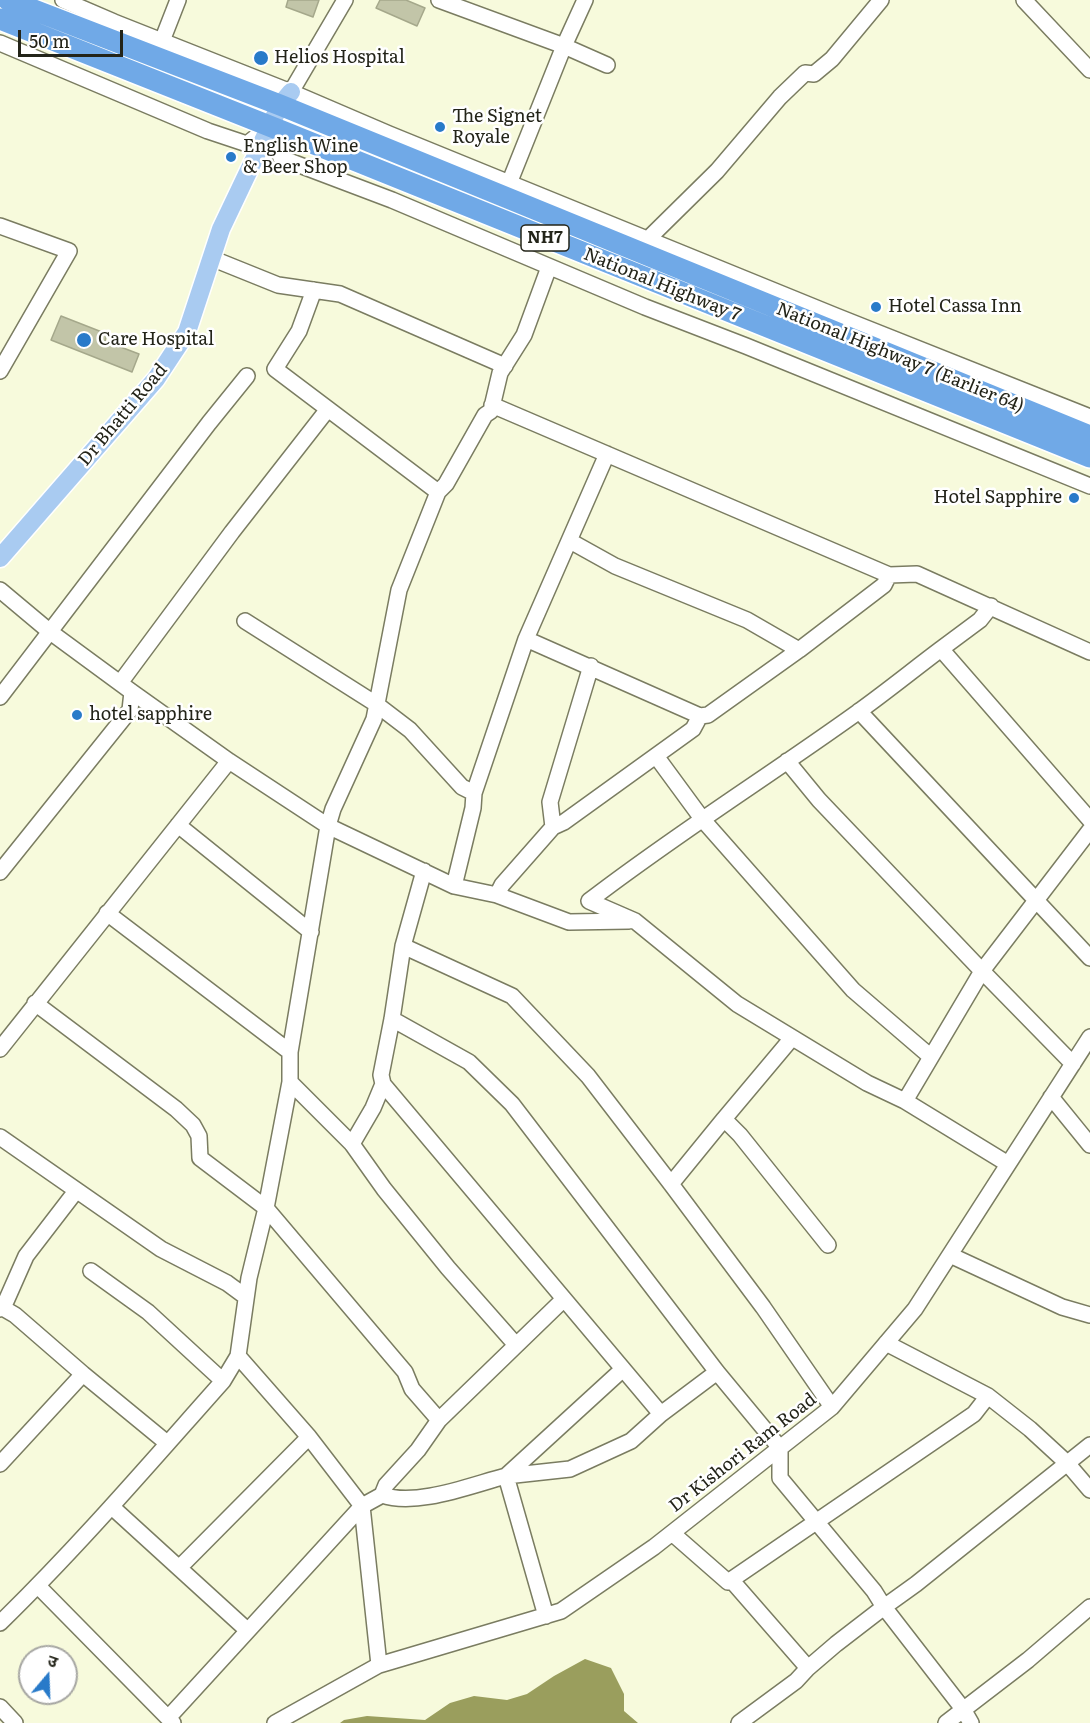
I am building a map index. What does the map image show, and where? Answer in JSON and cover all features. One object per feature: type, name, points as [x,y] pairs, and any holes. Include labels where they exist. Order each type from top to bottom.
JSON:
[{"type":"highway","name":"National Highway 7 (Earlier 64)","points":[[8,0],[286,99],[1090,436]]},
{"type":"highway","name":"National Highway 7","points":[[0,19],[1090,457]]},
{"type":"main road","name":"Dr Bhatti Road","points":[[0,558],[156,379],[187,332],[221,229],[270,126],[286,99]]},
{"type":"street","points":[[63,0],[162,41],[286,99],[345,0]]},
{"type":"street","points":[[162,41],[178,0]]},
{"type":"street","points":[[439,0],[606,64]]},
{"type":"street","points":[[585,0],[564,46],[507,190],[648,239],[1090,417]]},
{"type":"street","points":[[648,239],[717,171],[780,97],[805,73],[814,74],[832,59],[881,0]]},
{"type":"street","points":[[1024,0],[1090,70]]},
{"type":"street","points":[[0,43],[208,130],[248,144],[270,126],[281,158],[392,200],[645,307],[1090,486]]},
{"type":"street","points":[[0,226],[69,251],[0,371]]},
{"type":"street","points":[[211,258],[278,285],[340,294],[505,366]]},
{"type":"street","points":[[0,1623],[112,1507],[223,1380],[238,1356],[246,1296],[266,1208],[290,1082],[290,1052],[328,826],[333,809],[374,719],[399,590],[438,492],[446,484],[485,415],[491,411],[500,373],[524,335],[549,267]]},
{"type":"street","points":[[314,290],[299,331],[275,369],[438,492]]},
{"type":"street","points":[[0,697],[247,376]]},
{"type":"street","points":[[492,405],[889,575],[917,574],[1090,652]]},
{"type":"street","points":[[0,872],[130,710],[126,688],[232,532],[328,410]]},
{"type":"street","points":[[454,886],[473,808],[474,793],[526,639],[607,454]]},
{"type":"street","points":[[570,542],[615,566],[747,620],[799,650]]},
{"type":"street","points":[[526,639],[591,666],[700,717],[708,715],[799,650],[884,585],[889,575]]},
{"type":"street","points":[[0,590],[49,631],[126,688],[229,761],[328,826],[454,886],[497,895],[569,922],[635,921]]},
{"type":"street","points":[[991,606],[980,620],[859,711],[641,861],[589,901],[635,921],[736,1004],[1008,1164]]},
{"type":"street","points":[[245,621],[376,704],[410,730],[462,787],[474,793]]},
{"type":"street","points":[[941,649],[1090,820]]},
{"type":"street","points":[[553,827],[550,802],[591,666]]},
{"type":"street","points":[[859,711],[1090,958]]},
{"type":"street","points":[[497,895],[502,885],[553,827],[564,822],[693,729],[700,717]]},
{"type":"street","points":[[656,756],[703,820],[853,990],[931,1057]]},
{"type":"street","points":[[0,1049],[229,761]]},
{"type":"street","points":[[787,761],[819,800],[1073,1064]]},
{"type":"street","points":[[178,825],[311,932]]},
{"type":"street","points":[[904,1101],[982,971],[1090,830]]},
{"type":"street","points":[[424,871],[403,946],[381,1075],[383,1084],[662,1414]]},
{"type":"street","points":[[107,913],[290,1052]]},
{"type":"street","points":[[403,946],[512,996],[588,1076],[763,1307],[832,1407]]},
{"type":"street","points":[[35,1003],[176,1109],[193,1125],[199,1136],[200,1158],[266,1208],[405,1372],[412,1389],[439,1420]]},
{"type":"street","points":[[392,1019],[469,1062],[512,1104],[717,1372],[780,1448],[780,1478],[874,1591],[963,1709],[971,1723]]},
{"type":"street","name":"Dr Kishori Ram Road","points":[[275,1723],[379,1665],[561,1611],[654,1547],[832,1407],[915,1309],[1090,1037]]},
{"type":"street","points":[[671,1184],[792,1038]]},
{"type":"street","points":[[290,1082],[352,1144],[384,1189],[427,1242],[516,1345]]},
{"type":"street","points":[[352,1144],[373,1108],[383,1084]]},
{"type":"street","points":[[1051,1097],[1090,1145]]},
{"type":"street","points":[[724,1119],[740,1135],[828,1245]]},
{"type":"street","points":[[0,1137],[161,1249],[227,1283],[246,1296]]},
{"type":"street","points":[[76,1191],[26,1256],[1,1309],[15,1315],[167,1443]]},
{"type":"street","points":[[950,1255],[1062,1307],[1090,1316]]},
{"type":"street","points":[[90,1271],[148,1312],[223,1380]]},
{"type":"street","points":[[38,1586],[171,1720],[247,1630],[362,1506],[382,1495],[386,1485],[418,1450],[439,1420],[564,1299]]},
{"type":"street","points":[[885,1344],[988,1396],[1030,1429],[1067,1463],[1090,1490]]},
{"type":"street","points":[[238,1356],[309,1437],[362,1506],[379,1665]]},
{"type":"street","points":[[506,1476],[623,1369]]},
{"type":"street","points":[[382,1495],[394,1499],[423,1498],[506,1476],[570,1469],[631,1441],[717,1372]]},
{"type":"street","points":[[0,1464],[83,1374]]},
{"type":"street","points":[[728,1582],[974,1414],[988,1396]]},
{"type":"street","points":[[179,1568],[309,1437]]},
{"type":"street","points":[[739,1723],[796,1681],[808,1668],[1090,1445]]},
{"type":"street","points":[[506,1476],[546,1616]]},
{"type":"street","points":[[112,1507],[247,1630]]},
{"type":"street","points":[[672,1533],[728,1582],[733,1582],[808,1668]]},
{"type":"street","points":[[945,1723],[1028,1660],[1090,1607]]},
{"type":"street","points":[[0,1707],[15,1723]]},
{"type":"shaded area","points":[[585,1659],[611,1668],[624,1694],[624,1711],[638,1723],[340,1723],[344,1720],[367,1716],[425,1720],[450,1703],[474,1696],[507,1700],[527,1694]]},
{"type":"building","points":[[288,0],[319,0],[313,17],[286,7]]},
{"type":"building","points":[[380,0],[406,0],[425,8],[417,26],[376,8]]},
{"type":"building","points":[[61,316],[107,334],[105,341],[139,354],[132,372],[51,340]]},
{"type":"place","name":"Helios Hospital","points":[[261,58]]},
{"type":"place","name":"The Signet Royale","points":[[440,127]]},
{"type":"place","name":"English Wine & Beer Shop","points":[[231,157]]},
{"type":"place","name":"Hotel Cassa Inn","points":[[876,307]]},
{"type":"place","name":"Care Hospital","points":[[84,340]]},
{"type":"place","name":"Hotel Sapphire","points":[[1074,498]]},
{"type":"place","name":"hotel sapphire","points":[[77,715]]}]
